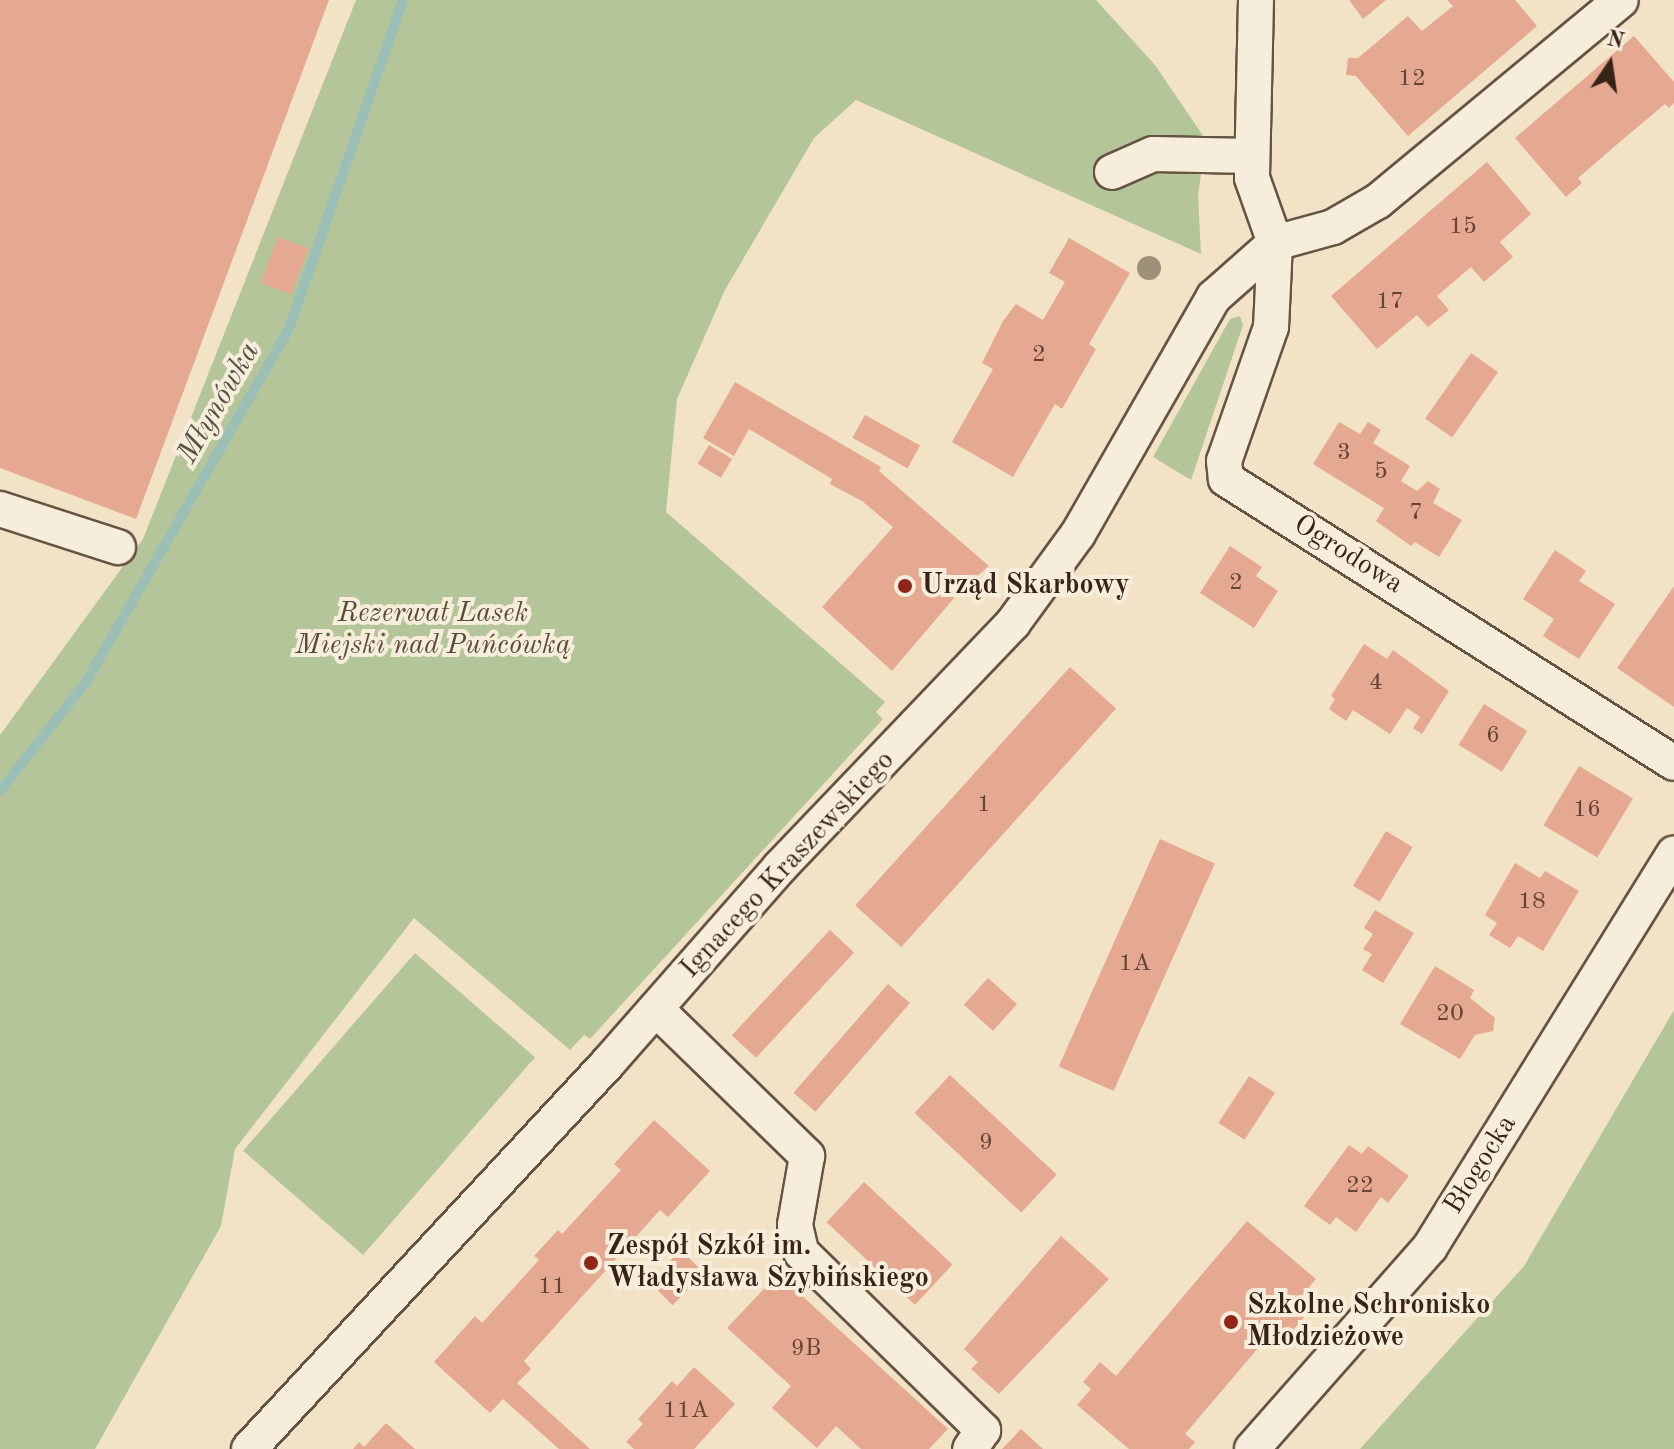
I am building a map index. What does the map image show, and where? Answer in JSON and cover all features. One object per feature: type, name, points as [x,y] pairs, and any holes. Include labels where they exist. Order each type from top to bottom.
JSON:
[{"type":"street","points":[[1256,0],[1252,178],[1275,243],[1333,227],[1378,201],[1621,0]]},
{"type":"street","points":[[1112,172],[1153,154],[1252,156]]},
{"type":"street","name":"Ogrodowa","points":[[1275,243],[1271,327],[1224,461],[1226,479],[1674,763]]},
{"type":"street","name":"Ignacego Kraszewskiego","points":[[249,1449],[607,1064],[780,867],[1021,613],[1078,534],[1214,297],[1275,243]]},
{"type":"street","points":[[0,509],[118,547]]},
{"type":"street","name":"Błogocka","points":[[1252,1449],[1430,1247],[1674,854]]},
{"type":"street","points":[[656,1009],[807,1156],[795,1225],[801,1252],[983,1430],[970,1449]]},
{"type":"green space","name":"Rezerwat Lasek Miejski nad Puńcówką","points":[[356,0],[1096,0],[1155,65],[1206,140],[1198,195],[1201,254],[856,100],[814,138],[725,290],[677,399],[666,512],[885,702],[876,712],[883,719],[590,1039],[584,1035],[570,1050],[414,918],[235,1149],[221,1226],[95,1449],[0,1449],[0,735],[143,539]]},
{"type":"green space","points":[[1240,316],[1243,325],[1191,480],[1153,457],[1230,319]]},
{"type":"green space","points":[[415,953],[535,1057],[363,1255],[243,1151]]},
{"type":"green space","points":[[1674,1010],[1674,1449],[1360,1449],[1524,1266]]},
{"type":"building","points":[[0,0],[329,0],[136,519],[0,468]]},
{"type":"building","points":[[1349,0],[1386,0],[1363,19]]},
{"type":"building","points":[[1447,0],[1515,0],[1537,26],[1408,136],[1356,76],[1346,75],[1348,58],[1358,58],[1408,16],[1422,31],[1453,6]]},
{"type":"building","points":[[1634,36],[1674,82],[1674,103],[1669,108],[1665,104],[1578,178],[1582,183],[1566,197],[1515,138]]},
{"type":"building","points":[[1487,162],[1531,214],[1500,242],[1513,257],[1484,282],[1471,267],[1437,296],[1449,310],[1428,327],[1417,315],[1377,349],[1331,296]]},
{"type":"building","points":[[278,237],[309,249],[291,295],[260,283]]},
{"type":"building","points":[[1069,238],[1130,273],[1089,344],[1096,349],[1062,409],[1055,404],[1013,477],[952,442],[993,369],[982,363],[1003,321],[1016,304],[1043,320],[1065,282],[1049,273]]},
{"type":"building","points":[[1471,353],[1498,372],[1452,437],[1425,419]]},
{"type":"building","name":"Urząd Skarbowy","points":[[735,382],[881,467],[879,471],[989,566],[960,591],[892,671],[822,607],[893,527],[862,501],[830,484],[832,479],[749,429],[734,456],[703,438]]},
{"type":"building","points":[[865,415],[920,446],[907,468],[852,438]]},
{"type":"building","points":[[1339,422],[1360,434],[1368,422],[1381,430],[1373,443],[1410,466],[1401,481],[1417,491],[1428,481],[1440,489],[1433,503],[1462,520],[1439,557],[1415,542],[1411,546],[1376,521],[1384,508],[1313,464]]},
{"type":"building","points":[[709,445],[732,459],[721,478],[698,464]]},
{"type":"building","points":[[1230,546],[1262,567],[1256,576],[1278,591],[1254,628],[1200,593]]},
{"type":"building","points":[[1555,550],[1586,571],[1579,581],[1615,604],[1579,659],[1543,636],[1554,619],[1523,599]]},
{"type":"building","points":[[1674,586],[1674,707],[1617,668]]},
{"type":"building","points":[[1364,644],[1387,659],[1393,650],[1449,691],[1422,734],[1413,728],[1420,717],[1407,708],[1390,734],[1353,710],[1346,721],[1329,709],[1335,699],[1331,696]]},
{"type":"building","points":[[1070,667],[1116,708],[901,947],[855,906]]},
{"type":"building","points":[[1484,704],[1527,731],[1502,772],[1459,745]]},
{"type":"building","points":[[1579,766],[1633,798],[1597,858],[1543,825]]},
{"type":"building","points":[[1386,831],[1413,847],[1380,902],[1353,886]]},
{"type":"building","points":[[1160,839],[1215,863],[1114,1091],[1059,1066]]},
{"type":"building","points":[[1515,863],[1540,878],[1545,871],[1579,891],[1543,951],[1518,936],[1510,948],[1489,935],[1497,923],[1485,915]]},
{"type":"building","points":[[1375,910],[1414,933],[1383,983],[1362,970],[1372,954],[1363,949],[1373,934],[1364,928]]},
{"type":"building","points":[[830,930],[854,953],[756,1058],[732,1035]]},
{"type":"building","points":[[1435,966],[1474,990],[1470,998],[1495,1018],[1493,1031],[1475,1035],[1460,1059],[1400,1024]]},
{"type":"building","points":[[988,978],[1017,1004],[993,1031],[964,1005]]},
{"type":"building","points":[[888,984],[910,1003],[815,1112],[794,1093]]},
{"type":"building","points":[[950,1075],[1057,1175],[1021,1213],[915,1113]]},
{"type":"building","points":[[1249,1076],[1275,1093],[1244,1140],[1219,1123]]},
{"type":"building","points":[[654,1120],[710,1171],[668,1217],[660,1210],[524,1361],[531,1369],[517,1383],[590,1449],[559,1449],[503,1399],[490,1413],[434,1362],[475,1316],[482,1323],[539,1260],[534,1256],[558,1230],[562,1234],[621,1170],[614,1164]]},
{"type":"building","points":[[1349,1145],[1362,1154],[1368,1146],[1409,1176],[1388,1203],[1381,1197],[1356,1232],[1336,1217],[1330,1225],[1304,1206]]},
{"type":"building","points":[[864,1182],[952,1265],[915,1305],[826,1222]]},
{"type":"building","name":"Szkolne Schronisko Młodzieżowe","points":[[1247,1221],[1316,1279],[1294,1305],[1306,1315],[1282,1343],[1271,1333],[1185,1434],[1195,1442],[1189,1449],[1129,1449],[1077,1405],[1091,1389],[1083,1382],[1100,1362],[1116,1376]]},
{"type":"building","points":[[1061,1236],[1109,1279],[999,1394],[971,1369],[978,1362],[964,1349]]},
{"type":"building","points":[[681,1250],[704,1273],[673,1305],[649,1282]]},
{"type":"building","points":[[778,1274],[948,1429],[929,1449],[861,1449],[836,1426],[817,1448],[772,1408],[791,1386],[727,1328]]},
{"type":"building","points":[[694,1367],[735,1404],[694,1449],[634,1449],[626,1442],[643,1424],[638,1419],[672,1381],[677,1386]]},
{"type":"building","points":[[386,1423],[415,1449],[353,1449],[359,1442],[364,1447]]},
{"type":"building","points":[[1021,1429],[1043,1449],[1002,1449]]},
{"type":"waterway","name":"Młynówka","points":[[0,791],[86,682],[289,329],[403,0]]},
{"type":"place","name":"Urząd Skarbowy","points":[[905,586]]},
{"type":"place","name":"Zespół Szkół im. Władysława Szybińskiego","points":[[591,1263]]},
{"type":"place","name":"Szkolne Schronisko Młodzieżowe","points":[[1231,1322]]}]
